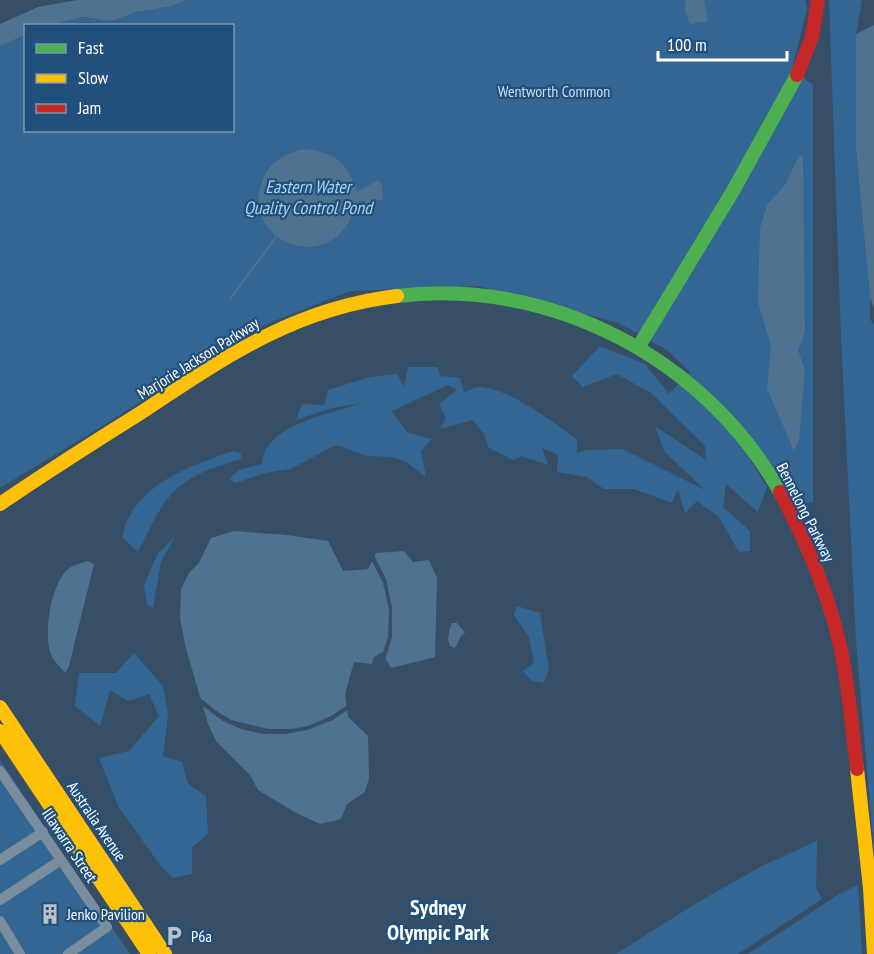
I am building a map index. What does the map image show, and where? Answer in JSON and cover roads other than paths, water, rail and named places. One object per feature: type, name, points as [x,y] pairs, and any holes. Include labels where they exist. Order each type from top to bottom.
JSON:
[{"type":"street","points":[[639,346],[741,177],[803,65],[814,33],[818,0]]},
{"type":"street","name":"Marjorie Jackson Parkway","points":[[0,502],[246,344],[307,316],[349,303],[428,293],[471,294],[508,299],[565,313],[598,325],[639,346]]},
{"type":"street","name":"Bennelong Parkway","points":[[639,346],[704,394],[747,442],[782,495],[814,559],[836,626],[843,661],[870,871],[874,954]]},
{"type":"street","name":"Australia Avenue","points":[[0,707],[10,745],[149,954]]},
{"type":"street","name":"Australia Avenue","points":[[0,731],[165,954]]},
{"type":"street","name":"Illawarra Street","points":[[0,771],[107,927],[68,954]]},
{"type":"street","points":[[0,860],[43,832]]},
{"type":"street","points":[[0,900],[61,860]]},
{"type":"street","points":[[0,921],[20,954]]},
{"type":"water","points":[[77,0],[186,0],[171,6],[136,12],[115,20],[84,17],[56,24],[24,24],[24,36],[0,46],[0,24],[38,7]]},
{"type":"water","points":[[686,0],[704,0],[708,21],[690,24],[685,11]]},
{"type":"water","points":[[874,25],[874,308],[870,298],[856,150],[856,34]]},
{"type":"water","name":"Eastern Water Quality Control Pond","points":[[304,149],[324,153],[339,161],[349,173],[357,192],[378,180],[382,185],[383,199],[372,202],[365,209],[365,201],[357,202],[345,227],[329,242],[310,247],[291,244],[274,234],[263,219],[258,200],[264,177],[271,166],[286,155]]},
{"type":"water","points":[[799,156],[803,156],[805,332],[798,350],[805,370],[799,440],[794,451],[767,388],[771,346],[758,302],[760,228],[767,205],[785,185]]},
{"type":"water","points":[[234,531],[328,541],[343,571],[368,569],[376,553],[404,551],[413,562],[429,560],[437,578],[435,657],[391,668],[382,652],[373,658],[372,664],[354,662],[345,694],[348,717],[368,736],[369,778],[365,792],[347,804],[341,819],[320,824],[298,814],[258,790],[250,775],[216,741],[208,724],[185,645],[180,618],[181,589],[189,573],[199,563],[211,538]]},
{"type":"water","points":[[88,561],[94,564],[69,666],[65,673],[51,654],[48,635],[50,610],[61,577],[69,568]]},
{"type":"water","points":[[452,623],[457,623],[465,633],[455,648],[450,646],[448,640]]},
{"type":"waterway","points":[[230,299],[277,236]]},
{"type":"place","name":"Jenko Pavilion","points":[[50,914]]},
{"type":"place","name":"P6a","points":[[174,936]]},
{"type":"district","name":"Sydney Olympic Park","points":[[438,920]]},
{"type":"park label","name":"Wentworth Common","points":[[554,91]]}]
